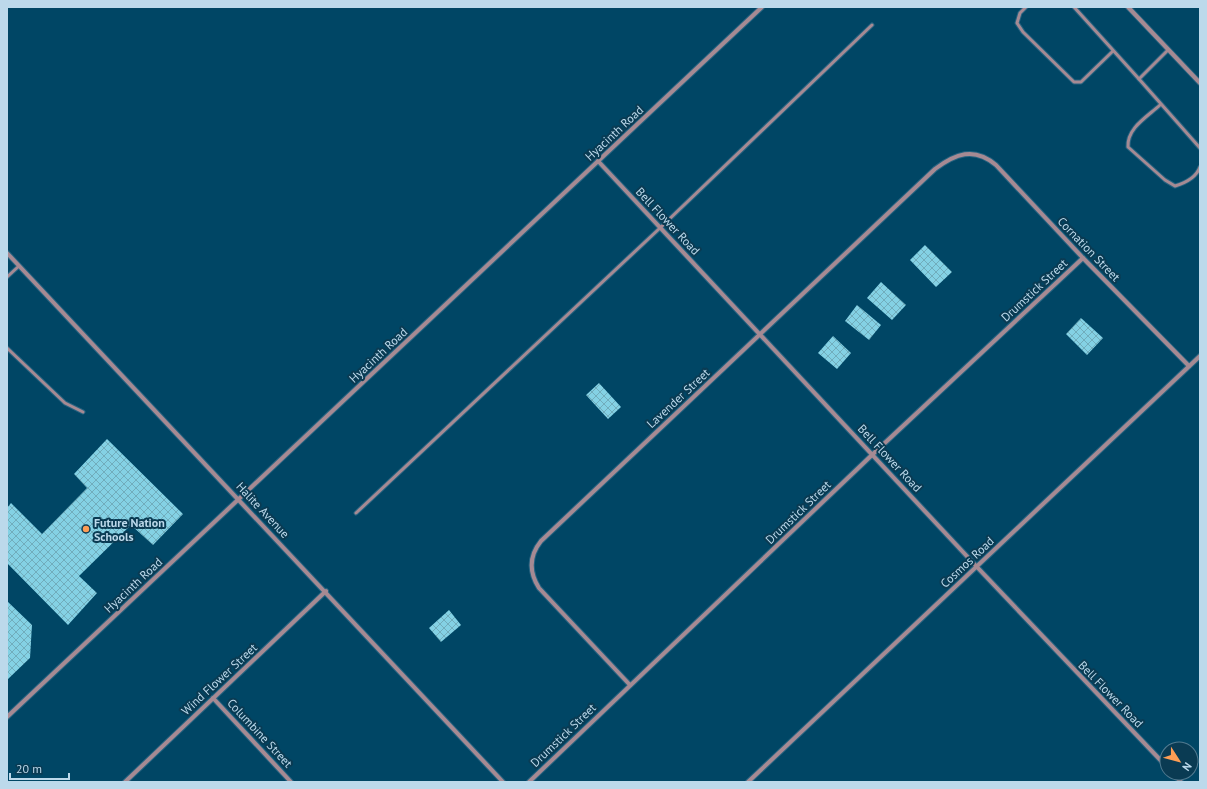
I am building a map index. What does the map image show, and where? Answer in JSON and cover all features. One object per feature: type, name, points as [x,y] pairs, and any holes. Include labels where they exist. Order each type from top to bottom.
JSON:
[{"type":"street","name":"Hyacinth Road","points":[[7,717],[762,7]]},
{"type":"street","points":[[1128,7],[1200,83]]},
{"type":"street","name":"Cornation Street","points":[[969,154],[984,157],[996,165],[1083,258],[1190,366]]},
{"type":"street","name":"Lavender Street","points":[[630,685],[539,588],[532,574],[531,566],[534,551],[541,541],[935,169],[952,157],[969,154]]},
{"type":"street","name":"Bell Flower Road","points":[[598,161],[977,567],[1159,759]]},
{"type":"street","name":"Halite Avenue","points":[[7,253],[239,498],[504,782]]},
{"type":"street","name":"Drumstick Street","points":[[529,782],[873,454],[1083,258]]},
{"type":"street","name":"Cosmos Road","points":[[748,782],[1200,356]]},
{"type":"street","name":"Wind Flower Street","points":[[125,782],[326,592]]},
{"type":"street","name":"Columbine Street","points":[[213,698],[291,782]]},
{"type":"lane","points":[[1026,7],[1020,13],[1017,23],[1022,32],[1069,79],[1074,82],[1081,82],[1114,51]]},
{"type":"lane","points":[[1074,7],[1200,148]]},
{"type":"lane","points":[[356,513],[660,228],[872,24]]},
{"type":"lane","points":[[1139,79],[1168,50]]},
{"type":"lane","points":[[1160,105],[1132,130],[1128,140],[1128,147],[1165,180],[1175,186],[1187,183],[1199,171],[1200,167]]},
{"type":"lane","points":[[7,277],[19,266]]},
{"type":"lane","points":[[7,348],[65,403],[83,412]]},
{"type":"building","points":[[925,245],[952,272],[936,287],[910,260]]},
{"type":"building","points":[[881,282],[906,305],[892,320],[867,298]]},
{"type":"building","points":[[857,305],[881,325],[869,340],[845,321]]},
{"type":"building","points":[[1081,318],[1103,338],[1087,355],[1066,334]]},
{"type":"building","points":[[833,336],[851,353],[837,369],[818,353]]},
{"type":"building","points":[[599,383],[621,407],[608,419],[586,395]]},
{"type":"building","name":"Future Nation Schools","points":[[107,439],[183,514],[153,545],[131,525],[79,576],[97,593],[68,625],[7,563],[7,508],[11,503],[42,534],[87,488],[74,474]]},
{"type":"building","points":[[7,601],[32,625],[30,658],[7,680]]},
{"type":"building","points":[[449,610],[461,625],[441,642],[429,628]]},
{"type":"place","name":"Future Nation Schools","points":[[86,529]]}]
